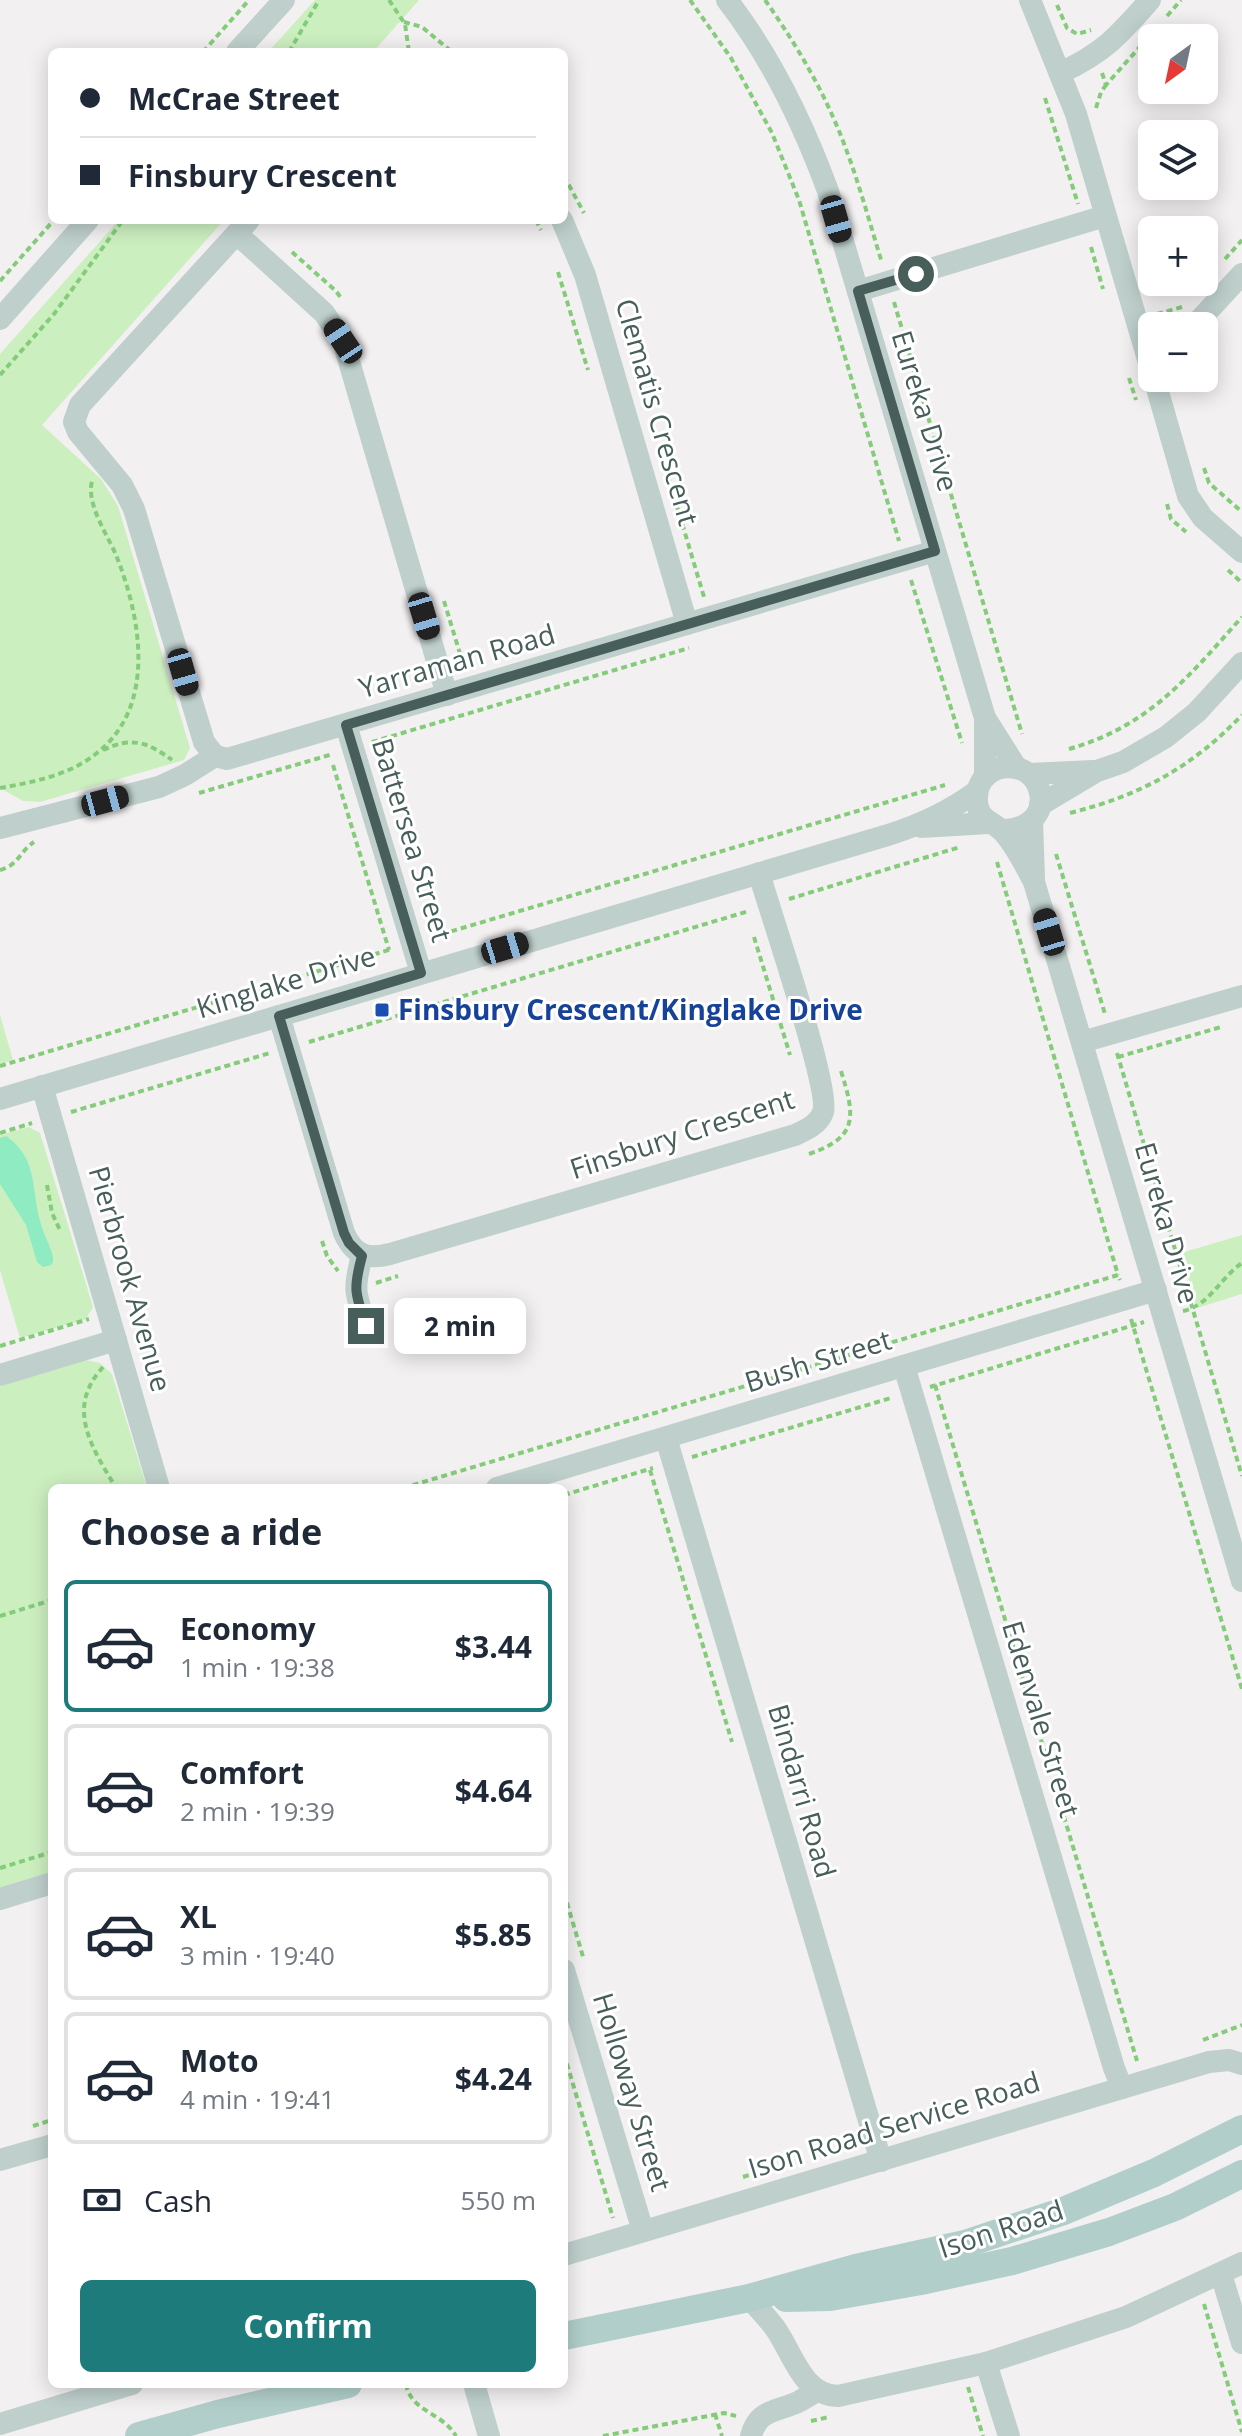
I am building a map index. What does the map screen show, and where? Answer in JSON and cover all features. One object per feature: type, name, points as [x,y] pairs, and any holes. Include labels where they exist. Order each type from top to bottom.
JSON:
[{"type":"main road","name":"Ison Road","points":[[568,2335],[749,2298],[856,2268],[965,2244],[1061,2212],[1154,2173],[1242,2129]]},
{"type":"main road","name":"Ison Road","points":[[749,2298],[830,2297],[1012,2261],[1109,2232],[1175,2207],[1242,2174]]},
{"type":"main road","points":[[139,2436],[211,2425],[335,2388]]},
{"type":"street","points":[[241,48],[284,0]]},
{"type":"street","name":"Eureka Drive","points":[[727,0],[780,80],[828,191],[1242,1581]]},
{"type":"street","points":[[1030,0],[1076,114],[1105,216],[1138,314]]},
{"type":"street","points":[[1060,73],[1103,50],[1150,0]]},
{"type":"street","points":[[858,291],[1105,216]]},
{"type":"street","points":[[0,319],[84,224]]},
{"type":"street","name":"Clematis Crescent","points":[[564,224],[585,275],[687,624]]},
{"type":"street","points":[[215,756],[204,742],[134,509],[122,485],[78,432],[74,422],[80,405],[243,227],[324,313],[343,341],[444,684]]},
{"type":"street","points":[[1203,312],[1232,268]]},
{"type":"street","points":[[1158,392],[1188,496],[1203,518],[1242,552]]},
{"type":"street","name":"Yarraman Road","points":[[0,828],[159,787],[215,756],[227,759],[346,725],[444,684],[687,624],[935,551]]},
{"type":"street","name":"Kinglake Drive","points":[[0,1099],[1123,762],[1166,737],[1197,712],[1242,663]]},
{"type":"street","name":"Battersea Street","points":[[346,725],[421,973]]},
{"type":"street","name":"Finsbury Crescent","points":[[362,1256],[390,1254],[795,1135],[812,1126],[822,1114],[822,1087],[759,873]]},
{"type":"street","points":[[1082,1042],[1242,996]]},
{"type":"street","points":[[279,1016],[344,1233],[362,1256],[355,1281],[366,1326]]},
{"type":"street","name":"Pierbrook Avenue","points":[[42,1086],[108,1342],[158,1484]]},
{"type":"street","name":"Bush Street","points":[[511,1484],[1156,1290]]},
{"type":"street","points":[[0,1375],[108,1342]]},
{"type":"street","name":"Edenvale Street","points":[[904,1366],[1122,2088]]},
{"type":"street","name":"Bindarri Road","points":[[666,1438],[881,2161]]},
{"type":"street","points":[[0,1899],[48,1884]]},
{"type":"street","name":"Holloway Street","points":[[568,1983],[643,2231]]},
{"type":"street","name":"Ison Road Service Road","points":[[568,2254],[1209,2062],[1229,2060],[1242,2064]]},
{"type":"street","points":[[0,2160],[48,2146]]},
{"type":"street","points":[[749,2298],[775,2328],[816,2391],[827,2396],[838,2396],[986,2363],[1126,2317],[1242,2263]]},
{"type":"street","points":[[1221,2274],[1242,2343]]},
{"type":"street","points":[[986,2363],[1009,2436]]},
{"type":"street","points":[[0,2424],[119,2388]]},
{"type":"street","points":[[475,2388],[489,2436]]},
{"type":"street","points":[[751,2436],[756,2421],[764,2414],[816,2391]]},
{"type":"path","points":[[207,48],[249,0]]},
{"type":"path","points":[[291,48],[319,0]]},
{"type":"path","points":[[389,0],[404,22],[408,48]]},
{"type":"path","points":[[690,0],[731,58],[772,133],[799,200],[968,761],[1051,836],[1242,1476]]},
{"type":"path","points":[[765,0],[790,35],[833,117],[859,186],[1025,744],[994,852],[1118,1275]]},
{"type":"path","points":[[1055,0],[1067,28],[1077,34],[1094,29]]},
{"type":"path","points":[[404,22],[422,27],[447,48]]},
{"type":"path","points":[[568,184],[586,218]]},
{"type":"path","points":[[0,281],[50,224]]},
{"type":"path","points":[[0,375],[54,314],[120,224]]},
{"type":"path","points":[[1232,268],[1242,240]]},
{"type":"path","points":[[1164,312],[1183,306]]},
{"type":"path","points":[[1201,457],[1209,483],[1242,512]]},
{"type":"path","points":[[97,753],[120,728],[130,710],[139,668],[138,635],[129,593],[91,497],[92,481],[104,463]]},
{"type":"path","points":[[664,463],[704,597],[716,593]]},
{"type":"path","points":[[0,1133],[975,843],[1045,756],[1082,746],[1137,719],[1167,698],[1242,617]]},
{"type":"path","points":[[444,684],[464,667]]},
{"type":"path","points":[[0,1066],[956,782],[1064,815],[1110,803],[1146,788],[1185,765],[1242,715]]},
{"type":"path","points":[[0,788],[66,771],[97,753],[129,741],[152,746],[191,772]]},
{"type":"path","points":[[330,754],[389,950]]},
{"type":"path","points":[[751,926],[794,1069]]},
{"type":"path","points":[[1118,1057],[1228,1024]]},
{"type":"path","points":[[806,1155],[837,1142],[849,1125],[851,1113],[838,1059]]},
{"type":"path","points":[[28,1125],[34,1136]]},
{"type":"path","points":[[46,1179],[52,1213],[64,1238]]},
{"type":"path","points":[[318,1227],[327,1256],[340,1274],[363,1284],[405,1274]]},
{"type":"path","points":[[568,1494],[1163,1315],[1192,1309],[1208,1298],[1242,1263]]},
{"type":"path","points":[[88,1310],[108,1342],[104,1365],[88,1388],[84,1403],[85,1421],[91,1442],[114,1484]]},
{"type":"path","points":[[0,1346],[92,1318]]},
{"type":"path","points":[[935,1385],[1137,2061]]},
{"type":"path","points":[[0,1616],[48,1601]]},
{"type":"path","points":[[0,1868],[48,1853]]},
{"type":"path","points":[[568,2067],[613,2218]]},
{"type":"path","points":[[1204,2304],[1242,2432]]},
{"type":"path","points":[[968,2387],[983,2436]]},
{"type":"path","points":[[407,2388],[408,2396],[415,2404],[441,2419],[456,2436]]},
{"type":"path","points":[[715,2414],[722,2436]]},
{"type":"shaded area","points":[[315,0],[419,0],[377,48],[272,48]]},
{"type":"shaded area","points":[[115,224],[220,224],[42,425],[101,479],[118,506],[190,748],[184,760],[40,802],[23,801],[0,788],[0,354]]},
{"type":"shaded area","points":[[0,1015],[13,1060],[0,1064]]},
{"type":"shaded area","points":[[29,1127],[40,1133],[93,1307],[86,1319],[20,1338],[0,1270],[0,1135]]},
{"type":"shaded area","points":[[6,1136],[24,1154],[32,1174],[40,1221],[53,1257],[51,1265],[43,1267],[37,1262],[26,1225],[0,1184],[0,1138]]},
{"type":"shaded area","points":[[1242,1235],[1242,1294],[1197,1308],[1181,1253]]},
{"type":"shaded area","points":[[85,1360],[100,1363],[112,1374],[146,1484],[48,1484],[48,1873],[0,1888],[0,1386]]},
{"type":"place","name":"Finsbury Crescent/Kinglake Drive","points":[[382,1010]]},
{"type":"route","points":[[366,1326],[355,1281],[362,1256],[355,1251],[344,1233],[279,1016],[421,973],[346,725],[935,551],[858,291],[916,274]]}]
